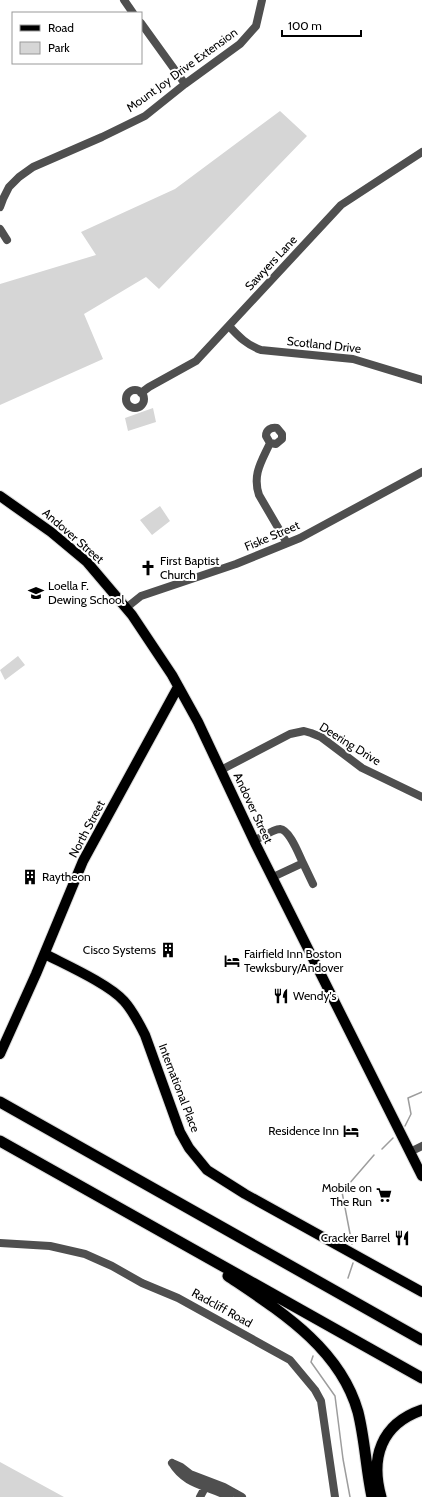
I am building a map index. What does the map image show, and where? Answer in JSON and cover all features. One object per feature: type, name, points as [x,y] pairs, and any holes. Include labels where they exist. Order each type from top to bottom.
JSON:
[{"type":"highway","points":[[0,1102],[422,1340]]},
{"type":"highway","points":[[0,1141],[422,1378]]},
{"type":"highway","points":[[150,1225],[268,1304],[298,1327],[328,1355],[346,1383],[356,1405],[362,1432],[368,1481],[372,1497]]},
{"type":"highway","points":[[381,1497],[376,1472],[377,1458],[382,1443],[388,1433],[398,1422],[422,1410]]},
{"type":"main road","name":"Andover Street","points":[[0,496],[51,532],[87,562],[126,608],[178,687],[198,722],[254,841],[422,1176]]},
{"type":"main road","name":"North Street","points":[[0,1054],[45,954],[83,862],[178,687]]},
{"type":"main road","name":"International Place","points":[[45,954],[102,984],[125,1001],[139,1021],[145,1035],[180,1132],[189,1148],[207,1170],[245,1194],[422,1292]]},
{"type":"main road","name":"International Place","points":[[362,1258],[385,1276],[422,1298]]},
{"type":"street","points":[[124,0],[132,12]]},
{"type":"street","name":"Mount Joy Drive Extension","points":[[0,207],[9,187],[28,170],[102,138],[144,116],[240,44],[249,36],[256,26],[262,0]]},
{"type":"street","points":[[142,24],[185,84]]},
{"type":"street","name":"Sawyers Lane","points":[[141,393],[196,361],[341,205],[422,152]]},
{"type":"street","points":[[0,229],[7,240]]},
{"type":"street","name":"Scotland Drive","points":[[229,326],[251,347],[261,350],[353,358],[422,380]]},
{"type":"street","points":[[270,443],[256,476],[257,489],[287,543]]},
{"type":"street","name":"Fiske Street","points":[[126,608],[141,596],[228,567],[300,538],[422,472]]},
{"type":"street","name":"Deering Drive","points":[[221,770],[290,734],[304,731],[321,738],[362,768],[422,797]]},
{"type":"street","points":[[254,841],[278,830],[284,830],[288,833],[313,884]]},
{"type":"street","points":[[273,877],[302,863]]},
{"type":"street","points":[[410,1152],[422,1146]]},
{"type":"street","name":"Radcliff Road","points":[[0,1243],[57,1248],[85,1254],[100,1260],[142,1283],[178,1298],[290,1360],[320,1398],[335,1497]]},
{"type":"street","points":[[200,1497],[209,1488],[224,1487],[242,1497]]},
{"type":"street","points":[[209,1488],[229,1497]]},
{"type":"green space","points":[[280,111],[307,136],[159,289],[146,277],[84,314],[103,359],[0,405],[0,284],[96,255],[81,232],[175,189]]},
{"type":"green space","points":[[153,408],[156,422],[128,431],[125,418]]},
{"type":"green space","points":[[160,506],[170,521],[152,535],[140,520]]},
{"type":"green space","points":[[18,656],[25,665],[5,680],[0,670]]},
{"type":"green space","points":[[0,1462],[64,1497],[0,1497]]},
{"type":"waterway","points":[[405,1126],[411,1114],[408,1098],[422,1092]]},
{"type":"waterway","points":[[382,1149],[393,1138]]},
{"type":"waterway","points":[[352,1244],[342,1192],[374,1155]]},
{"type":"waterway","points":[[348,1278],[353,1263]]},
{"type":"waterway","points":[[313,1356],[311,1362],[335,1396],[343,1459],[350,1497]]},
{"type":"place","name":"First Baptist Church","points":[[148,568]]},
{"type":"place","name":"Loella F. Dewing School","points":[[36,593]]},
{"type":"place","name":"Raytheon","points":[[30,877]]},
{"type":"place","name":"Cisco Systems","points":[[168,950]]},
{"type":"place","name":"Fairfield Inn Boston Tewksbury/Andover","points":[[232,961]]},
{"type":"place","name":"Wendy's","points":[[281,996]]},
{"type":"place","name":"Residence Inn","points":[[351,1131]]},
{"type":"place","name":"Mobile on The Run","points":[[384,1195]]},
{"type":"place","name":"Cracker Barrel","points":[[402,1238]]}]
